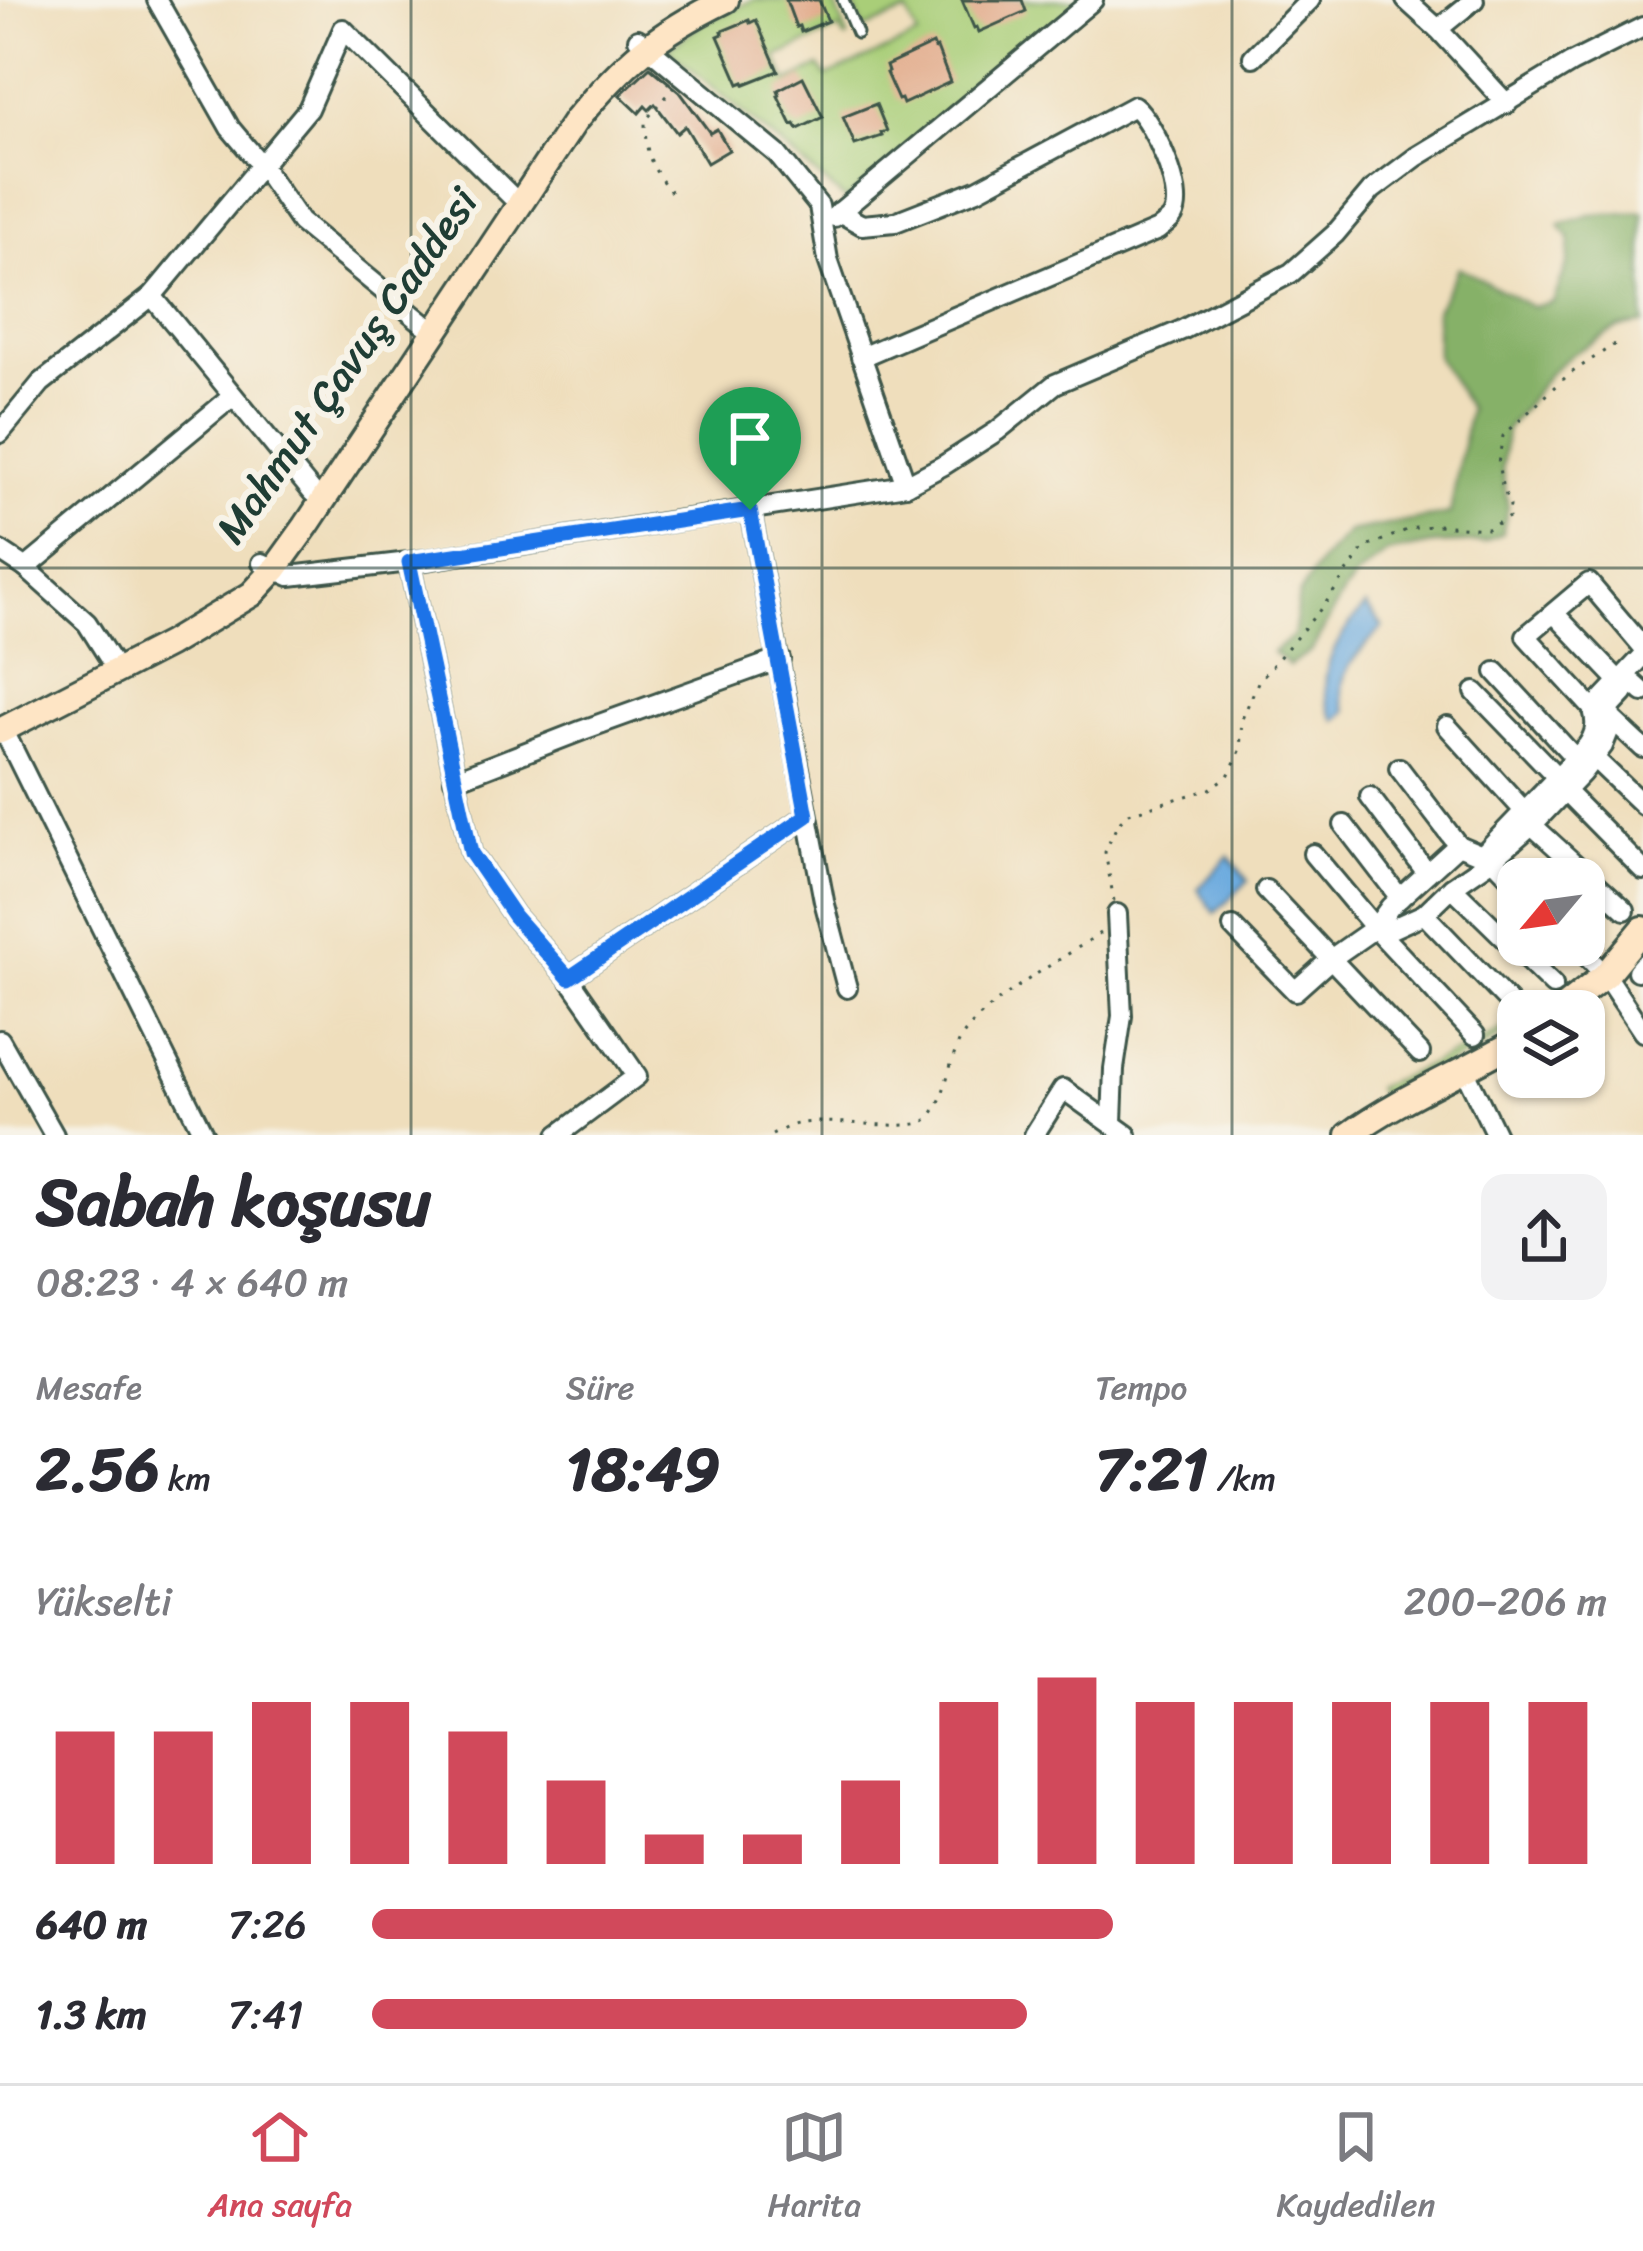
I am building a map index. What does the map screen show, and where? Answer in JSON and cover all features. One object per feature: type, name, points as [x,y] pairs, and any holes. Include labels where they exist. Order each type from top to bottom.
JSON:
[{"type":"main road","name":"Mahmut Çavuş Caddesi","points":[[1,726],[215,606],[269,566],[276,548],[557,128],[594,81],[649,48],[709,0]]},
{"type":"main road","points":[[1,726],[252,594],[269,566],[306,526],[560,142],[610,79],[678,23],[726,0]]},
{"type":"main road","points":[[1586,990],[1606,975],[1634,920]]},
{"type":"main road","points":[[1349,1135],[1377,1115],[1497,1052]]},
{"type":"street","points":[[157,0],[230,128],[300,222],[424,324]]},
{"type":"street","points":[[822,226],[1093,0]]},
{"type":"street","points":[[1253,57],[1310,0]]},
{"type":"street","points":[[1406,0],[1507,104]]},
{"type":"street","points":[[1438,29],[1474,0]]},
{"type":"street","points":[[269,566],[290,576],[409,562],[906,485],[997,431],[1054,384],[1182,330],[1291,273],[1335,234],[1372,190],[1416,157],[1571,62],[1643,27]]},
{"type":"street","points":[[0,433],[41,383],[152,296],[308,109],[343,29],[511,196]]},
{"type":"street","points":[[649,48],[777,154],[819,206],[828,260],[906,485]]},
{"type":"street","points":[[839,212],[862,225],[895,222],[977,190],[1134,106],[1145,115],[1177,191],[1174,215],[1158,230],[861,357]]},
{"type":"street","points":[[152,296],[313,494]]},
{"type":"street","points":[[26,568],[233,396]]},
{"type":"street","points":[[750,510],[824,901],[847,988]]},
{"type":"street","points":[[0,551],[87,623],[111,661]]},
{"type":"street","points":[[409,562],[471,853],[514,916],[569,978],[637,1076],[558,1135]]},
{"type":"street","points":[[1375,928],[1391,929],[1424,914],[1452,887],[1493,859],[1585,759],[1601,713],[1635,682],[1643,652],[1589,583],[1526,636],[1601,713],[1643,748]]},
{"type":"street","points":[[1554,613],[1635,682]]},
{"type":"street","points":[[454,780],[780,659]]},
{"type":"street","points":[[1496,672],[1585,759],[1643,805]]},
{"type":"street","points":[[1475,692],[1643,871]]},
{"type":"street","points":[[1,726],[204,1135]]},
{"type":"street","points":[[1447,726],[1528,818],[1634,920]]},
{"type":"street","points":[[1400,768],[1458,845],[1482,855],[1528,818]]},
{"type":"street","points":[[1370,797],[1427,873]]},
{"type":"street","points":[[569,978],[807,816]]},
{"type":"street","points":[[1344,825],[1400,898]]},
{"type":"street","points":[[1233,927],[1295,991],[1375,928],[1458,845]]},
{"type":"street","points":[[1313,854],[1475,1034]]},
{"type":"street","points":[[1493,859],[1497,863]]},
{"type":"street","points":[[1452,887],[1553,986]]},
{"type":"street","points":[[1266,890],[1420,1053]]},
{"type":"street","points":[[1117,914],[1121,1016],[1114,1070],[1119,1128]]},
{"type":"street","points":[[1424,914],[1497,990]]},
{"type":"street","points":[[1597,966],[1643,1032]]},
{"type":"street","points":[[0,1040],[54,1135]]},
{"type":"street","points":[[1465,1071],[1496,1135]]},
{"type":"street","points":[[1034,1135],[1063,1089],[1119,1128]]},
{"type":"lane","points":[[843,0],[857,33]]},
{"type":"path","points":[[671,192],[652,166],[645,121],[685,76]]},
{"type":"path","points":[[772,1135],[795,1124],[834,1121],[907,1126],[923,1122],[936,1108],[963,1035],[997,1000],[1108,928],[1117,914],[1105,851],[1118,824],[1129,813],[1210,789],[1228,776],[1240,751],[1242,719],[1258,682],[1325,604],[1364,548],[1409,529],[1438,524],[1487,529],[1509,518],[1498,463],[1503,436],[1568,375],[1615,344]]},
{"type":"green space","points":[[753,0],[833,0],[848,37],[839,29],[776,57],[787,82],[820,67],[826,77],[918,36],[907,12],[864,29],[851,0],[1085,0],[846,200],[668,49],[702,24]]},
{"type":"green space","points":[[1643,212],[1643,324],[1620,327],[1572,354],[1550,372],[1506,430],[1502,469],[1508,507],[1502,533],[1484,542],[1433,544],[1387,553],[1358,575],[1312,650],[1289,666],[1273,652],[1293,636],[1299,595],[1348,532],[1450,514],[1469,409],[1437,357],[1436,310],[1459,267],[1532,307],[1553,302],[1568,263],[1570,238],[1559,225],[1590,215]]},
{"type":"green space","points":[[1497,1033],[1497,1038],[1475,1051],[1381,1097],[1376,1088]]},
{"type":"water","points":[[1366,606],[1383,627],[1345,675],[1342,686],[1347,711],[1336,721],[1329,706],[1326,675],[1336,645]]},
{"type":"water","points":[[1229,856],[1248,881],[1215,913],[1198,889]]},
{"type":"building","points":[[786,0],[819,0],[828,21],[801,32]]},
{"type":"building","points":[[962,0],[1022,0],[1026,11],[979,32]]},
{"type":"building","points":[[756,20],[778,71],[739,84],[718,36]]},
{"type":"building","points":[[933,44],[950,82],[903,104],[886,66]]},
{"type":"building","points":[[650,67],[680,92],[710,133],[717,129],[729,150],[707,163],[685,126],[677,133],[655,104],[639,113],[620,95]]},
{"type":"building","points":[[803,77],[823,117],[798,129],[778,90]]},
{"type":"building","points":[[876,104],[887,131],[855,145],[843,117]]},
{"type":"route","points":[[750,510],[807,816],[569,978],[514,916],[471,853],[409,562],[750,510]]}]
